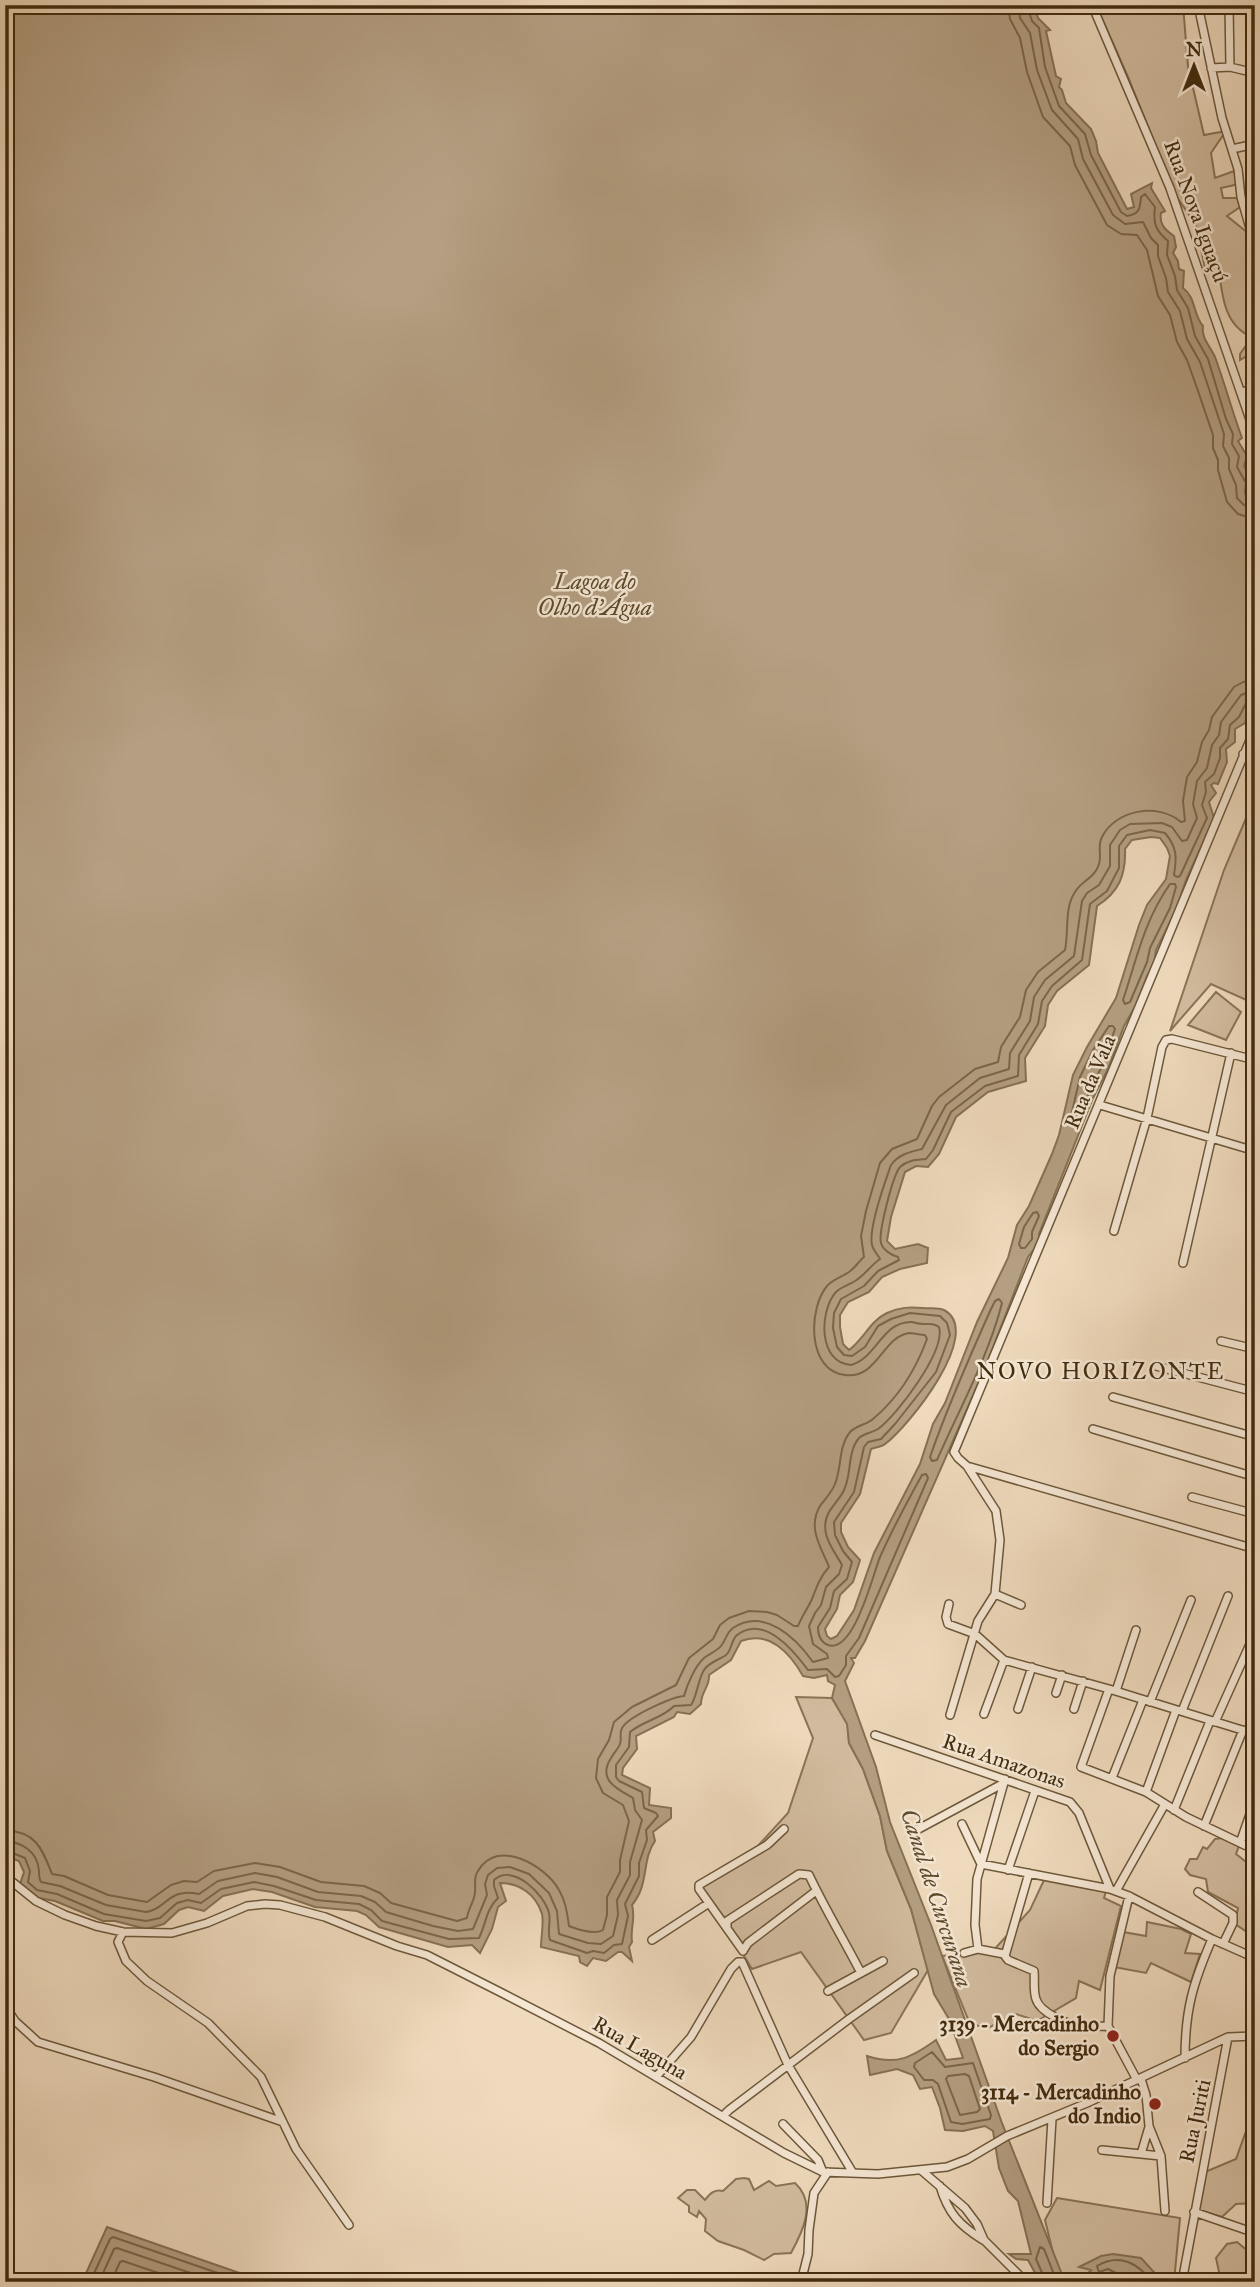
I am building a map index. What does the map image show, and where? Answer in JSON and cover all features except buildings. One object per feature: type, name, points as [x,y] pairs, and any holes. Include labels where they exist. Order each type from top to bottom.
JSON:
[{"type":"street","name":"Rua Nova Iguaçú","points":[[1092,5],[1170,188],[1255,433]]},
{"type":"street","points":[[1198,5],[1211,68],[1238,169],[1241,197],[1255,246]]},
{"type":"street","points":[[1229,5],[1230,67]]},
{"type":"street","points":[[1211,68],[1230,67],[1255,73]]},
{"type":"street","points":[[1232,149],[1255,144]]},
{"type":"street","points":[[1241,392],[1255,389]]},
{"type":"street","name":"Rua da Vala","points":[[967,1466],[958,1458],[955,1449],[1255,728]]},
{"type":"street","points":[[1244,754],[1255,755]]},
{"type":"street","points":[[1114,1231],[1147,1118],[1162,1047],[1166,1040],[1172,1039],[1255,1060]]},
{"type":"street","points":[[1183,1263],[1231,1053]]},
{"type":"street","points":[[1100,1105],[1255,1151]]},
{"type":"street","points":[[1250,1286],[1255,1266]]},
{"type":"street","points":[[1221,1341],[1255,1349]]},
{"type":"street","points":[[1156,1366],[1255,1392]]},
{"type":"street","points":[[1113,1397],[1255,1437]]},
{"type":"street","points":[[1093,1429],[1255,1477]]},
{"type":"street","points":[[967,1466],[1255,1549]]},
{"type":"street","points":[[950,1715],[981,1616],[995,1594],[1000,1540],[997,1530],[998,1516],[967,1466]]},
{"type":"street","points":[[1192,1497],[1255,1514]]},
{"type":"street","points":[[995,1594],[1021,1605]]},
{"type":"street","points":[[1146,1792],[1228,1597]]},
{"type":"street","points":[[1112,1778],[1191,1600]]},
{"type":"street","points":[[949,1604],[946,1617],[948,1624],[975,1634],[1004,1660],[1083,1681],[1249,1732]]},
{"type":"street","points":[[1136,1630],[1081,1767],[1146,1792],[1204,1826],[1255,1850]]},
{"type":"street","points":[[1174,1810],[1212,1721],[1255,1633]]},
{"type":"street","points":[[984,1714],[1004,1660]]},
{"type":"street","points":[[1018,1709],[1032,1667]]},
{"type":"street","points":[[1056,1693],[1062,1675]]},
{"type":"street","points":[[1074,1709],[1083,1681]]},
{"type":"street","points":[[1204,1826],[1255,1721]]},
{"type":"street","name":"Rua Amazonas","points":[[875,1735],[1063,1799],[1075,1807],[1113,1890]]},
{"type":"street","points":[[913,1832],[1005,1781]]},
{"type":"street","points":[[978,1949],[975,1900],[981,1864],[1005,1781]]},
{"type":"street","points":[[1008,1870],[1035,1791]]},
{"type":"street","points":[[1240,1843],[1255,1800]]},
{"type":"street","points":[[1113,1890],[1165,1804]]},
{"type":"street","points":[[962,1825],[981,1864]]},
{"type":"street","points":[[743,1951],[699,1889],[699,1885],[767,1845],[784,1829]]},
{"type":"street","points":[[981,1864],[1113,1890],[1255,1958]]},
{"type":"street","points":[[1004,1954],[1029,1873]]},
{"type":"street","points":[[727,1927],[727,1921],[799,1874],[809,1875],[861,1973]]},
{"type":"street","name":"Rua Laguna","points":[[5,1876],[36,1901],[65,1915],[96,1926],[123,1931],[172,1933],[207,1923],[247,1906],[265,1904],[325,1917],[427,1955],[599,2043],[784,2153],[825,2172],[878,2174],[947,2167],[1016,2132],[1052,2119],[1228,2037],[1255,2036]]},
{"type":"street","points":[[816,1891],[748,1943],[743,1951],[742,1962],[788,2065],[853,2173]]},
{"type":"street","points":[[1198,1892],[1233,1915],[1233,1923],[1223,1944]]},
{"type":"street","points":[[1129,1896],[1110,1976],[1108,2026],[1146,2095],[1149,2126],[1161,2156],[1166,2211]]},
{"type":"street","points":[[653,1940],[709,1903]]},
{"type":"street","points":[[123,1931],[118,1942],[126,1961],[147,1981],[208,2023],[261,2077],[296,2149],[349,2225]]},
{"type":"street","points":[[1185,2058],[1187,2015],[1193,1987],[1212,1939]]},
{"type":"street","points":[[964,1953],[978,1949],[1004,1954],[1008,1960],[1034,1971],[1034,1993],[1038,2005],[1066,2023],[1082,2027]]},
{"type":"street","points":[[828,1991],[883,1961]]},
{"type":"street","points":[[656,2077],[691,2037],[731,1969],[742,1962]]},
{"type":"street","points":[[723,2116],[914,1973]]},
{"type":"street","points":[[5,2006],[15,2021],[38,2042],[154,2077],[283,2122]]},
{"type":"street","points":[[1007,2028],[1108,2026]]},
{"type":"street","name":"Rua Juriti","points":[[1182,2282],[1228,2037]]},
{"type":"street","points":[[1048,2203],[1052,2119]]},
{"type":"street","points":[[783,2124],[825,2172],[814,2193],[808,2254],[801,2282]]},
{"type":"street","points":[[1141,2154],[1149,2126]]},
{"type":"street","points":[[1102,2150],[1161,2156]]},
{"type":"street","points":[[921,2170],[971,2215],[984,2240]]},
{"type":"street","points":[[940,2186],[945,2204],[953,2217],[963,2228],[984,2240],[1026,2282]]},
{"type":"street","points":[[1194,2212],[1255,2233]]},
{"type":"shaded area","points":[[1096,5],[1183,5],[1188,66],[1204,135],[1226,131],[1211,153],[1215,178],[1234,171],[1239,184],[1221,188],[1223,198],[1237,198],[1240,207],[1227,216],[1248,233],[1255,258],[1247,268],[1255,308],[1255,351],[1240,360],[1240,354],[1252,337],[1236,326],[1226,310],[1219,270],[1206,273],[1196,225],[1176,196]]},
{"type":"shaded area","points":[[1255,797],[1255,1004],[1211,984],[1170,1031],[1224,870]]},
{"type":"shaded area","points":[[1216,992],[1241,1012],[1226,1040],[1188,1025]]},
{"type":"shaded area","points":[[796,1697],[832,1698],[848,1724],[849,1743],[863,1769],[880,1816],[887,1851],[911,1909],[928,1970],[891,2033],[864,2040],[801,1952],[752,1969],[699,1882],[755,1849],[788,1813],[813,1738]]},
{"type":"shaded area","points":[[1223,1838],[1239,1846],[1236,1854],[1255,1869],[1255,1953],[1248,1949],[1247,1932],[1235,1924],[1238,1908],[1208,1892],[1206,1879],[1190,1875],[1185,1869],[1190,1859],[1197,1859],[1203,1847],[1207,1849],[1215,1839]]},
{"type":"shaded area","points":[[1045,1878],[1106,1891],[1104,1898],[1121,1906],[1100,1990],[1079,1981],[1076,1998],[1037,2021],[1016,2014],[988,2028],[970,2024],[942,1956],[992,1952],[1030,1910]]},
{"type":"shaded area","points":[[1147,1922],[1181,1929],[1191,1934],[1185,1953],[1200,1954],[1191,1982],[1151,1963],[1146,1973],[1114,1967],[1123,1932],[1146,1936]]},
{"type":"shaded area","points":[[1255,2106],[1255,2203],[1236,2204],[1222,2217],[1198,2210],[1205,2172],[1236,2159]]},
{"type":"shaded area","points":[[736,2179],[749,2179],[754,2190],[769,2181],[776,2186],[795,2183],[802,2191],[807,2208],[806,2217],[791,2253],[774,2254],[764,2260],[718,2241],[705,2231],[706,2219],[699,2211],[697,2217],[689,2212],[689,2206],[678,2198],[687,2190],[695,2190],[705,2200],[713,2192],[723,2191]]},
{"type":"shaded area","points":[[1057,2198],[1180,2218],[1174,2282],[1064,2282],[1045,2220]]},
{"type":"shaded area","points":[[1237,2242],[1255,2257],[1255,2282],[1221,2281],[1216,2258],[1227,2244]]},
{"type":"water","name":"Lagoa do Olho d'Água","points":[[5,5],[1034,5],[1038,18],[1050,30],[1046,31],[1056,76],[1061,79],[1059,87],[1066,103],[1091,129],[1098,153],[1127,209],[1134,207],[1131,194],[1152,183],[1151,188],[1165,211],[1161,213],[1162,224],[1174,236],[1176,247],[1173,253],[1179,269],[1184,271],[1183,288],[1190,296],[1219,367],[1242,438],[1238,441],[1247,456],[1244,466],[1254,484],[1251,491],[1255,496],[1253,704],[1245,723],[1235,729],[1235,742],[1226,749],[1227,762],[1218,784],[1211,785],[1216,793],[1209,802],[1214,818],[1186,880],[1176,910],[1156,950],[1154,965],[1093,1098],[1039,1234],[1042,1239],[1028,1257],[985,1368],[865,1641],[855,1658],[851,1658],[854,1663],[845,1681],[876,1767],[890,1822],[931,1925],[1002,2123],[1065,2282],[1040,2282],[1028,2260],[1016,2259],[1009,2254],[1031,2254],[1018,2201],[1008,2191],[999,2168],[993,2131],[985,2126],[963,2131],[945,2130],[932,2087],[920,2089],[913,2075],[897,2069],[870,2075],[867,2056],[896,2060],[919,2051],[936,2040],[946,2060],[963,2058],[949,2019],[934,1994],[911,1909],[887,1851],[880,1816],[863,1769],[849,1743],[847,1724],[832,1698],[835,1685],[828,1681],[827,1675],[814,1678],[803,1676],[792,1659],[769,1641],[751,1638],[741,1641],[731,1660],[709,1675],[701,1704],[690,1714],[677,1712],[674,1717],[636,1736],[637,1749],[623,1768],[622,1775],[650,1788],[649,1805],[671,1808],[671,1818],[653,1832],[655,1841],[648,1856],[641,1889],[632,1905],[632,1942],[629,1947],[632,1961],[622,1952],[618,1952],[606,1961],[593,1958],[587,1966],[580,1962],[579,1956],[541,1947],[543,1918],[539,1907],[531,1895],[514,1885],[500,1883],[506,1901],[498,1907],[492,1929],[480,1953],[472,1945],[448,1947],[379,1927],[357,1911],[315,1907],[272,1892],[253,1889],[223,1896],[204,1911],[188,1907],[179,1910],[164,1924],[146,1929],[115,1921],[103,1921],[55,1901],[33,1897],[20,1884],[24,1872],[19,1861],[5,1856]],"holes":[[[1160,838],[1170,856],[1166,879],[1147,905],[1116,998],[1073,1075],[1052,1154],[1029,1206],[1017,1225],[1008,1258],[977,1322],[945,1403],[933,1424],[920,1464],[874,1553],[854,1610],[837,1636],[831,1639],[825,1629],[837,1609],[840,1595],[853,1582],[860,1560],[848,1547],[841,1532],[841,1523],[860,1494],[871,1449],[884,1445],[925,1400],[939,1379],[955,1338],[954,1321],[944,1310],[905,1308],[881,1316],[849,1350],[843,1344],[840,1315],[848,1302],[869,1292],[882,1277],[900,1269],[927,1263],[928,1248],[918,1244],[895,1249],[887,1241],[891,1217],[905,1172],[916,1166],[928,1167],[939,1154],[956,1117],[988,1092],[1026,1081],[1025,1058],[1045,1026],[1048,1005],[1057,991],[1089,965],[1097,906],[1111,895],[1120,882],[1125,849],[1132,840]]]},
{"type":"water","points":[[107,2227],[251,2277],[260,2282],[82,2282]]},
{"type":"water","points":[[1113,2254],[1141,2258],[1163,2282],[1116,2282],[1108,2276],[1100,2282],[1091,2282],[1085,2277],[1091,2270],[1079,2267],[1101,2256]]},
{"type":"place","name":"3139 - Mercadinho do Sergio","points":[[1113,2036]]},
{"type":"place","name":"3114 - Mercadinho do Indio","points":[[1155,2104]]},
{"type":"district","name":"NOVO HORIZONTE","points":[[1101,1371]]},
{"type":"water label","name":"Canal de Curcurana","points":[[937,1898]]}]
